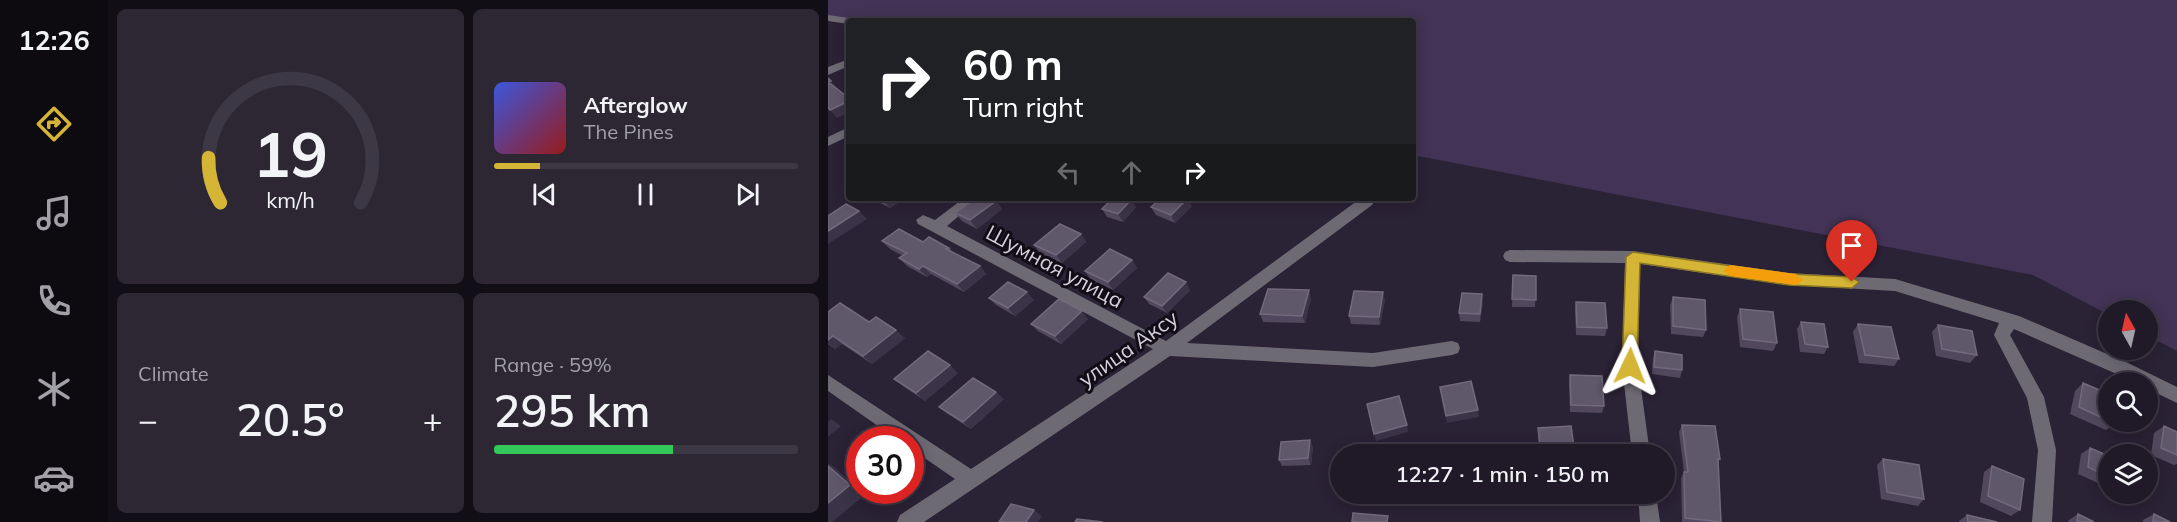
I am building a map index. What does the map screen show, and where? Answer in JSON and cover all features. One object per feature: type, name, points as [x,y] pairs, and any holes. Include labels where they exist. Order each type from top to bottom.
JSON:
[{"type":"street","points":[[828,18],[846,21]]},
{"type":"street","points":[[828,71],[846,63]]},
{"type":"street","points":[[828,142],[846,133]]},
{"type":"street","name":"Шумная улица","points":[[968,201],[929,223],[1167,350]]},
{"type":"street","name":"улица Аксу","points":[[907,522],[1167,350],[1358,201]]},
{"type":"street","points":[[1510,256],[1633,257],[1789,279],[1895,285],[2013,321],[2122,368],[2177,395]]},
{"type":"street","points":[[1633,257],[1630,366],[1640,444]]},
{"type":"street","points":[[2013,321],[2006,326],[2002,335],[2035,397],[2047,450],[2042,522]]},
{"type":"street","points":[[1167,350],[1373,360],[1452,348]]},
{"type":"street","points":[[828,382],[972,480]]},
{"type":"street","points":[[1648,504],[1650,522]]},
{"type":"shaded area","points":[[828,0],[2177,0],[2177,351],[2158,341],[2158,300],[2098,300],[2098,309],[2033,275],[1416,156],[1416,18],[846,18],[846,20],[828,16]]},
{"type":"building","points":[[828,82],[846,96],[846,102],[830,110],[828,108]]},
{"type":"building","points":[[972,201],[996,201],[970,220],[955,213]]},
{"type":"building","points":[[1110,201],[1130,201],[1118,214],[1102,209]]},
{"type":"building","points":[[1158,201],[1185,201],[1171,215],[1151,207]]},
{"type":"building","points":[[846,204],[859,211],[828,231],[828,216]]},
{"type":"building","points":[[1060,224],[1081,234],[1056,255],[1034,245]]},
{"type":"building","points":[[899,229],[923,242],[929,237],[949,248],[946,249],[980,266],[957,284],[923,266],[919,269],[899,258],[907,253],[882,241]]},
{"type":"building","points":[[1110,249],[1132,260],[1108,282],[1085,271]]},
{"type":"building","points":[[1168,273],[1186,282],[1162,306],[1144,297]]},
{"type":"building","points":[[1513,275],[1536,276],[1536,300],[1512,299]]},
{"type":"building","points":[[1008,282],[1027,292],[1008,308],[989,298]]},
{"type":"building","points":[[1268,289],[1309,290],[1302,316],[1260,314]]},
{"type":"building","points":[[1354,291],[1383,292],[1379,317],[1349,316]]},
{"type":"building","points":[[1462,293],[1482,294],[1480,314],[1459,313]]},
{"type":"building","points":[[1673,297],[1705,300],[1706,330],[1673,326]]},
{"type":"building","points":[[1059,299],[1082,311],[1055,336],[1031,324]]},
{"type":"building","points":[[1576,302],[1605,303],[1607,328],[1577,327]]},
{"type":"building","points":[[840,303],[869,322],[876,317],[896,330],[863,356],[833,336],[828,340],[828,312]]},
{"type":"building","points":[[1740,309],[1773,312],[1777,343],[1743,339]]},
{"type":"building","points":[[1801,322],[1824,324],[1828,347],[1805,344]]},
{"type":"building","points":[[1858,324],[1891,327],[1899,359],[1865,355]]},
{"type":"building","points":[[1938,325],[1972,331],[1977,355],[1942,349]]},
{"type":"building","points":[[928,351],[950,365],[916,393],[894,379]]},
{"type":"building","points":[[1655,351],[1682,355],[1682,370],[1654,367]]},
{"type":"building","points":[[1570,375],[1602,376],[1604,406],[1571,405]]},
{"type":"building","points":[[973,378],[996,392],[963,422],[939,407]]},
{"type":"building","points":[[1471,381],[1478,410],[1446,416],[1440,387]]},
{"type":"building","points":[[2083,383],[2098,389],[2098,416],[2079,407]]},
{"type":"building","points":[[1399,396],[1407,425],[1374,434],[1367,404]]},
{"type":"building","points":[[1682,425],[1715,426],[1720,459],[1718,459],[1721,522],[1685,518],[1684,472],[1688,472]]},
{"type":"building","points":[[1571,426],[1574,444],[1540,444],[1538,428]]},
{"type":"building","points":[[2164,426],[2177,432],[2177,455],[2161,448]]},
{"type":"building","points":[[1310,440],[1308,458],[1279,460],[1281,442]]},
{"type":"building","points":[[2090,448],[2098,451],[2098,472],[2088,467]]},
{"type":"building","points":[[1883,459],[1919,465],[1924,499],[1887,492]]},
{"type":"building","points":[[828,466],[846,482],[846,488],[828,503]]},
{"type":"building","points":[[1992,466],[2024,479],[2020,510],[1988,496]]},
{"type":"building","points":[[1011,504],[1034,510],[1026,522],[999,522]]},
{"type":"building","points":[[1353,513],[1388,516],[1387,522],[1352,522]]},
{"type":"building","points":[[2078,514],[2094,522],[2077,522]]},
{"type":"building","points":[[2154,514],[2170,522],[2153,522]]},
{"type":"building","points":[[1967,515],[1997,522],[1968,522]]},
{"type":"building","points":[[1077,519],[1103,522],[1075,522]]},
{"type":"slow traffic","points":[[1730,271],[1796,280]]},
{"type":"route","points":[[1630,366],[1633,257],[1789,279],[1852,282]]}]
